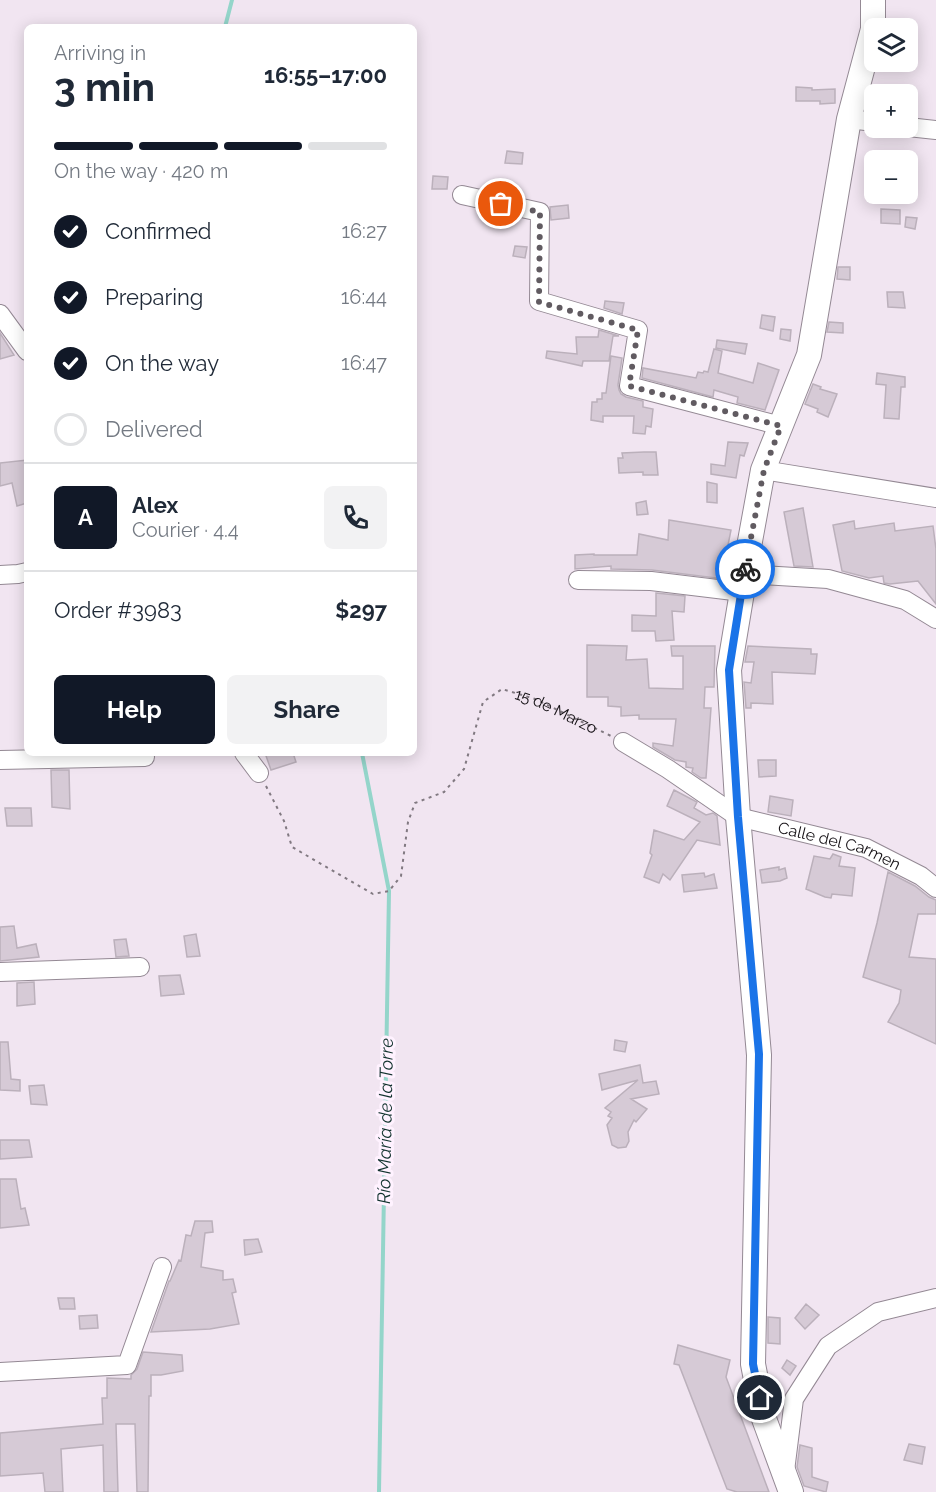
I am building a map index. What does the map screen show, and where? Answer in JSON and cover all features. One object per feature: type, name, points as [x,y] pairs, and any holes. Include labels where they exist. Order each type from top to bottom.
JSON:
[{"type":"main road","points":[[788,1482],[763,1416],[753,1364],[759,1054],[738,817],[729,670],[764,470],[809,355],[849,119],[873,29],[873,0]]},
{"type":"street","points":[[849,119],[864,121]]},
{"type":"street","points":[[918,127],[936,130]]},
{"type":"street","points":[[462,195],[540,212],[539,302],[638,330],[629,386],[781,426]]},
{"type":"street","points":[[0,315],[24,347]]},
{"type":"street","points":[[764,470],[936,498]]},
{"type":"street","points":[[0,575],[24,573]]},
{"type":"street","points":[[578,580],[743,583],[828,579],[905,600],[936,619]]},
{"type":"street","points":[[623,742],[738,817]]},
{"type":"street","points":[[246,756],[259,773]]},
{"type":"street","points":[[0,760],[146,757]]},
{"type":"street","name":"Calle del Carmen","points":[[738,817],[866,848],[921,876],[936,888]]},
{"type":"street","points":[[0,972],[140,967]]},
{"type":"street","points":[[0,1372],[127,1365],[162,1268]]},
{"type":"street","points":[[788,1482],[794,1399],[828,1346],[878,1312],[936,1298]]},
{"type":"path","name":"15 de Marzo","points":[[259,773],[284,821],[292,847],[373,894],[389,891],[400,876],[408,822],[415,803],[444,792],[464,769],[483,702],[502,689],[535,699],[623,742]]},
{"type":"building","points":[[796,87],[812,88],[812,90],[835,89],[835,103],[796,101]]},
{"type":"building","points":[[507,151],[523,153],[522,164],[505,163]]},
{"type":"building","points":[[433,176],[448,177],[447,189],[432,189]]},
{"type":"building","points":[[568,205],[569,218],[551,220],[550,207]]},
{"type":"building","points":[[881,209],[900,210],[900,224],[881,223]]},
{"type":"building","points":[[906,217],[917,218],[915,229],[905,227]]},
{"type":"building","points":[[515,246],[527,247],[525,258],[513,256]]},
{"type":"building","points":[[838,267],[850,267],[850,280],[837,279]]},
{"type":"building","points":[[887,292],[903,292],[905,308],[888,307]]},
{"type":"building","points":[[605,301],[624,303],[622,314],[604,308]]},
{"type":"building","points":[[762,315],[775,317],[773,331],[760,328]]},
{"type":"building","points":[[829,322],[843,323],[843,333],[827,332]]},
{"type":"building","points":[[781,329],[791,330],[790,341],[780,339]]},
{"type":"building","points":[[599,330],[619,336],[613,336],[609,361],[583,361],[582,366],[546,358],[547,351],[577,354],[576,337],[598,337]]},
{"type":"building","points":[[0,333],[14,355],[0,359]]},
{"type":"building","points":[[717,340],[747,344],[745,354],[716,348]]},
{"type":"building","points":[[714,349],[722,351],[718,373],[753,383],[758,363],[779,370],[765,410],[737,403],[738,397],[714,390],[713,397],[642,378],[643,368],[696,378],[698,372],[708,372]]},
{"type":"building","points":[[611,356],[622,358],[618,385],[621,394],[643,401],[643,407],[653,409],[651,427],[646,426],[645,434],[633,433],[634,416],[603,416],[603,422],[591,420],[592,402],[602,399],[602,393],[606,393]]},
{"type":"building","points":[[877,373],[905,377],[905,387],[901,387],[899,419],[884,418],[886,385],[876,384]]},
{"type":"building","points":[[813,384],[821,387],[820,389],[837,394],[828,417],[817,412],[818,409],[805,404]]},
{"type":"building","points":[[728,442],[748,443],[744,456],[740,455],[736,478],[711,474],[711,464],[725,466]]},
{"type":"building","points":[[656,452],[658,475],[643,475],[643,472],[619,473],[618,458],[623,458],[622,453]]},
{"type":"building","points":[[24,460],[24,504],[17,506],[12,483],[0,486],[0,463]]},
{"type":"building","points":[[707,482],[717,484],[717,503],[707,502]]},
{"type":"building","points":[[646,501],[648,514],[637,515],[636,503]]},
{"type":"building","points":[[803,508],[813,567],[794,566],[784,512]]},
{"type":"building","points":[[669,520],[731,530],[723,570],[725,570],[724,579],[652,570],[611,569],[611,566],[575,569],[575,555],[637,555],[639,534],[668,540]]},
{"type":"building","points":[[854,521],[855,529],[894,523],[895,531],[933,526],[936,549],[936,604],[918,581],[890,584],[884,583],[883,576],[869,578],[842,571],[833,525]]},
{"type":"building","points":[[656,593],[685,596],[684,612],[672,611],[674,640],[656,641],[655,631],[632,631],[632,615],[656,616]]},
{"type":"building","points":[[587,645],[627,646],[626,660],[647,659],[649,688],[683,689],[683,656],[672,656],[671,646],[715,646],[714,687],[705,687],[704,708],[711,708],[706,778],[701,778],[692,772],[693,768],[686,767],[686,762],[675,760],[653,747],[653,743],[673,746],[676,719],[639,719],[639,715],[621,716],[621,707],[608,706],[608,697],[587,697]]},
{"type":"building","points":[[748,646],[811,649],[811,654],[817,654],[815,674],[772,672],[773,704],[751,703],[751,708],[746,708],[744,682],[751,683],[754,662],[745,662]]},
{"type":"building","points":[[266,756],[294,756],[296,762],[271,770]]},
{"type":"building","points":[[758,760],[776,760],[776,776],[759,777]]},
{"type":"building","points":[[51,770],[69,770],[70,809],[52,807]]},
{"type":"building","points":[[674,790],[697,802],[694,808],[706,815],[713,813],[717,816],[720,845],[697,840],[670,880],[663,874],[659,883],[644,877],[652,855],[650,853],[654,830],[684,840],[700,822],[667,806]]},
{"type":"building","points":[[770,796],[793,800],[791,816],[768,812]]},
{"type":"building","points":[[5,808],[31,808],[32,826],[7,826]]},
{"type":"building","points":[[833,854],[841,857],[839,866],[855,868],[852,896],[832,894],[831,898],[806,889],[814,856],[830,859]]},
{"type":"building","points":[[779,867],[779,870],[785,868],[787,878],[762,883],[760,870]]},
{"type":"building","points":[[888,872],[936,900],[936,914],[918,914],[909,957],[936,959],[936,1044],[888,1022],[899,1003],[901,990],[863,977]]},
{"type":"building","points":[[704,873],[705,877],[714,874],[717,888],[684,892],[682,875]]},
{"type":"building","points":[[14,926],[17,948],[36,944],[39,957],[0,961],[0,927]]},
{"type":"building","points":[[196,934],[200,956],[187,957],[184,936]]},
{"type":"building","points":[[126,939],[129,956],[116,957],[114,940]]},
{"type":"building","points":[[180,975],[184,994],[161,996],[159,976]]},
{"type":"building","points":[[34,982],[35,1004],[17,1006],[17,983]]},
{"type":"building","points":[[615,1040],[627,1042],[625,1052],[614,1050]]},
{"type":"building","points":[[0,1042],[8,1042],[11,1079],[20,1080],[20,1091],[0,1090]]},
{"type":"building","points":[[640,1065],[643,1083],[656,1081],[659,1094],[631,1099],[647,1109],[636,1122],[634,1120],[628,1132],[629,1141],[626,1147],[618,1148],[612,1145],[607,1125],[612,1118],[608,1116],[611,1112],[605,1108],[638,1080],[602,1090],[599,1074]]},
{"type":"building","points":[[44,1085],[47,1105],[31,1104],[29,1086]]},
{"type":"building","points":[[0,1140],[29,1140],[32,1157],[0,1159]]},
{"type":"building","points":[[0,1179],[16,1179],[21,1209],[25,1208],[29,1225],[0,1228]]},
{"type":"building","points":[[195,1221],[212,1221],[213,1232],[205,1233],[201,1267],[223,1271],[223,1280],[233,1279],[236,1292],[232,1293],[239,1324],[210,1329],[151,1332],[169,1281],[179,1260],[181,1261],[186,1235],[191,1236]]},
{"type":"building","points":[[258,1239],[262,1252],[245,1255],[244,1240]]},
{"type":"building","points":[[58,1298],[74,1298],[75,1309],[60,1309]]},
{"type":"building","points":[[806,1304],[819,1315],[805,1329],[795,1318]]},
{"type":"building","points":[[97,1315],[98,1328],[80,1329],[79,1316]]},
{"type":"building","points":[[768,1317],[780,1318],[780,1344],[768,1343]]},
{"type":"building","points":[[678,1345],[730,1360],[726,1377],[769,1492],[737,1492],[727,1489],[679,1365],[674,1364]]},
{"type":"building","points":[[143,1352],[182,1355],[183,1371],[151,1375],[148,1492],[137,1492],[135,1424],[116,1424],[118,1492],[104,1492],[103,1445],[61,1449],[63,1492],[45,1492],[43,1473],[0,1476],[0,1433],[103,1424],[102,1398],[107,1398],[107,1378],[131,1379]]},
{"type":"building","points":[[787,1360],[796,1366],[790,1375],[782,1368]]},
{"type":"building","points":[[909,1444],[925,1447],[922,1464],[904,1460]]},
{"type":"building","points":[[800,1445],[812,1448],[812,1477],[828,1482],[826,1492],[804,1486],[797,1467]]},
{"type":"waterway","name":"Río María de la Torre","points":[[226,24],[232,0]]},
{"type":"waterway","name":"Río María de la Torre","points":[[363,756],[389,891],[379,1492]]},
{"type":"way so far","points":[[501,204],[540,212],[539,302],[638,330],[629,386],[781,426],[764,470],[745,569]]},
{"type":"route","points":[[745,569],[729,670],[738,817],[759,1054],[753,1364],[760,1398]]}]
